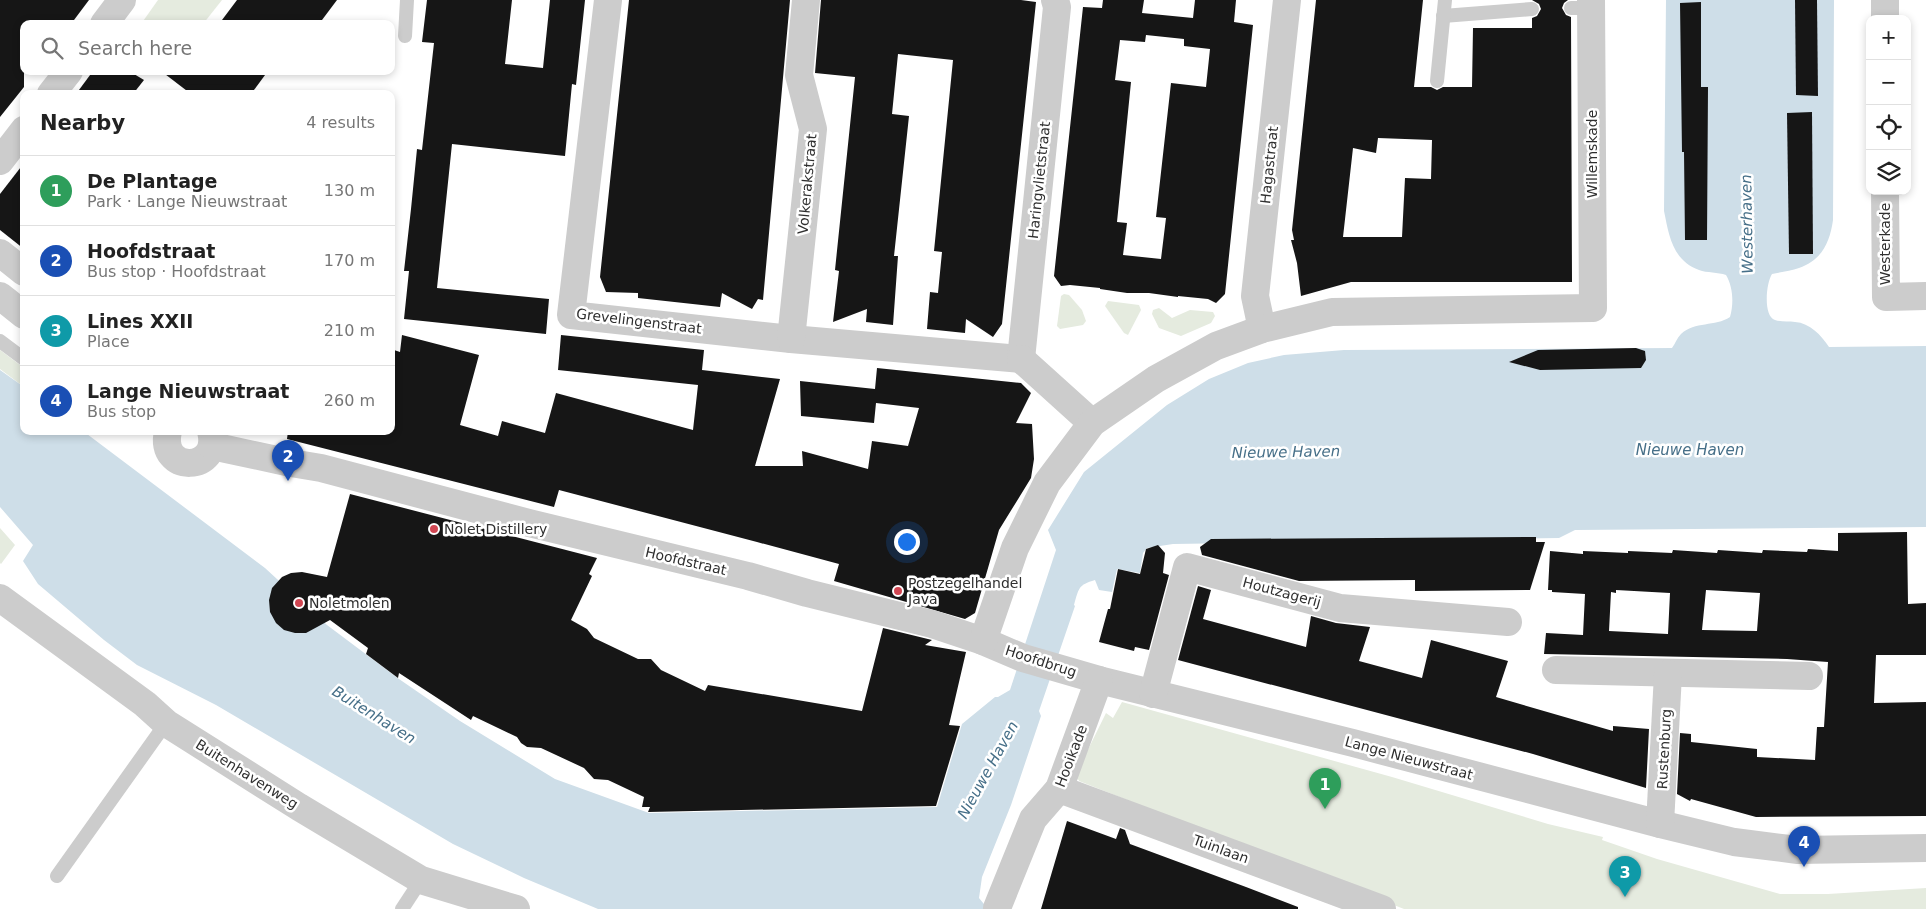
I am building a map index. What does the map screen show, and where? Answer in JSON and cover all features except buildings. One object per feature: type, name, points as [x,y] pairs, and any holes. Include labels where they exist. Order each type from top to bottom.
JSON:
[{"type":"street","points":[[107,20],[122,0]]},
{"type":"street","name":"Grevelingenstraat","points":[[608,0],[571,315],[791,339],[1021,359]]},
{"type":"street","name":"Volkerakstraat","points":[[791,339],[813,129],[798,75],[806,0]]},
{"type":"street","name":"Haringvlietstraat","points":[[1021,359],[1057,7],[1055,0]]},
{"type":"street","name":"Hagastraat","points":[[1262,329],[1255,296],[1287,0]]},
{"type":"street","points":[[1885,0],[1885,15]]},
{"type":"street","name":"Willemskade","points":[[1262,329],[1332,312],[1593,308],[1584,6]]},
{"type":"street","points":[[55,90],[66,75]]},
{"type":"street","points":[[0,161],[20,135]]},
{"type":"street","name":"Westerkade","points":[[1885,195],[1886,297],[1926,296]]},
{"type":"street","points":[[0,253],[20,269]]},
{"type":"street","points":[[0,296],[20,312]]},
{"type":"street","points":[[983,640],[1015,548],[1047,483],[1092,423],[1156,379],[1199,355],[1216,346],[1262,329]]},
{"type":"street","points":[[1021,359],[1092,423]]},
{"type":"street","points":[[162,435],[170,453],[175,459],[190,464],[204,458],[212,438]]},
{"type":"street","name":"Hoofdstraat","points":[[212,438],[291,463],[321,468],[528,523],[748,576],[807,593],[932,624],[983,640]]},
{"type":"street","name":"Houtzagerij","points":[[1153,694],[1187,567],[1340,608],[1508,622]]},
{"type":"street","name":"Buitenhavenweg","points":[[0,598],[145,704],[166,722],[299,807],[421,880],[516,909]]},
{"type":"street","name":"Hoofdbrug","points":[[983,640],[1023,658],[1099,680]]},
{"type":"street","points":[[1556,670],[1809,676]]},
{"type":"street","name":"Rustenburg","points":[[1660,824],[1668,674]]},
{"type":"street","name":"Lange Nieuwstraat","points":[[1099,680],[1344,740],[1734,842],[1798,850],[1926,848]]},
{"type":"street","name":"Hooikade","points":[[997,908],[1032,819],[1059,789],[1099,680]]},
{"type":"street","name":"Tuinlaan","points":[[1059,789],[1382,909]]},
{"type":"lane","points":[[405,36],[407,0]]},
{"type":"lane","points":[[1437,81],[1445,0]]},
{"type":"lane","points":[[1443,16],[1532,10]]},
{"type":"lane","points":[[0,341],[20,356]]},
{"type":"lane","points":[[57,876],[166,722]]},
{"type":"lane","points":[[402,909],[421,880]]},
{"type":"shaded area","points":[[158,0],[222,0],[206,20],[144,20]]},
{"type":"shaded area","points":[[1064,294],[1069,295],[1082,310],[1086,321],[1083,325],[1060,329],[1057,326],[1061,296]]},
{"type":"shaded area","points":[[1108,301],[1139,305],[1141,310],[1128,335],[1124,333],[1105,306]]},
{"type":"shaded area","points":[[1159,308],[1172,318],[1190,310],[1213,312],[1215,316],[1211,323],[1181,336],[1159,328],[1152,314],[1153,310]]},
{"type":"shaded area","points":[[0,350],[20,365],[20,384],[0,369]]},
{"type":"shaded area","points":[[0,528],[15,545],[1,564],[0,563]]},
{"type":"shaded area","points":[[1122,702],[1392,777],[1548,824],[1603,837],[1602,840],[1657,859],[1780,894],[1828,894],[1926,888],[1926,909],[1404,909],[1074,778],[1106,713],[1113,718]]},
{"type":"water","points":[[1666,0],[1834,0],[1832,228],[1824,249],[1814,260],[1796,269],[1772,274],[1768,284],[1767,306],[1771,317],[1775,320],[1800,323],[1810,327],[1819,334],[1829,347],[1926,346],[1926,527],[1575,530],[1559,538],[1173,544],[1147,548],[1143,553],[1140,573],[1117,569],[1112,592],[1099,590],[1095,580],[1085,584],[1078,591],[1075,606],[1039,711],[1041,716],[1011,805],[982,877],[979,898],[988,909],[598,909],[524,878],[453,844],[216,705],[137,665],[104,640],[38,584],[23,561],[33,545],[0,507],[0,370],[20,384],[20,435],[88,435],[265,568],[327,625],[399,679],[460,721],[555,779],[649,813],[937,807],[962,724],[995,697],[1010,690],[1056,550],[1048,530],[1084,472],[1167,405],[1209,379],[1248,363],[1284,355],[1344,350],[1672,348],[1680,336],[1692,327],[1718,322],[1730,317],[1732,295],[1726,275],[1705,272],[1690,266],[1677,253],[1670,238],[1664,211]]},
{"type":"place","name":"Hoofdstraat","points":[[288,481]]},
{"type":"place","name":"Nolet Distillery","points":[[434,529]]},
{"type":"place","name":"Postzegelhandel Java","points":[[898,591]]},
{"type":"place","name":"Noletmolen","points":[[299,603]]},
{"type":"place","name":"De Plantage","points":[[1325,809]]},
{"type":"place","name":"Lange Nieuwstraat","points":[[1804,867]]},
{"type":"place","name":"Lines XXII","points":[[1625,897]]},
{"type":"water label","name":"Westerhaven","points":[[1747,224]]},
{"type":"water label","name":"Nieuwe Haven","points":[[1690,450]]},
{"type":"water label","name":"Nieuwe Haven","points":[[1286,452]]},
{"type":"water label","name":"Buitenhaven","points":[[374,715]]},
{"type":"water label","name":"Nieuwe Haven","points":[[988,770]]}]
